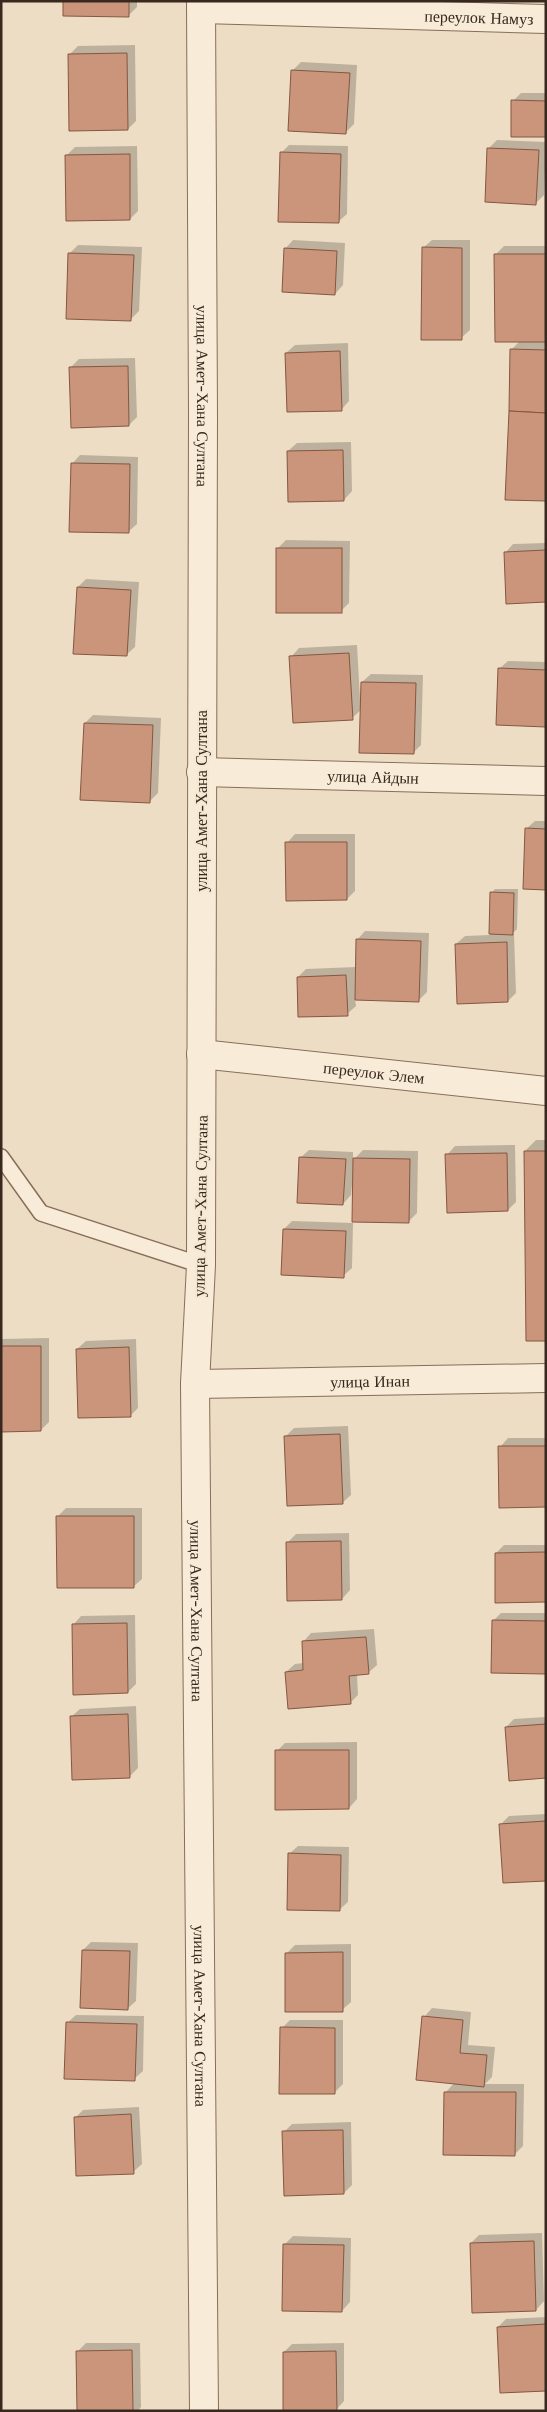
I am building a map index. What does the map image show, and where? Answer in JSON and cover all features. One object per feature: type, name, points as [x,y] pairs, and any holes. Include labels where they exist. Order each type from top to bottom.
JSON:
[{"type":"street","name":"переулок Намуз","points":[[201,5],[546,19]]},
{"type":"street","name":"улица Амет-Хана Султана","points":[[201,5],[203,425],[201,1265],[195,1384],[204,2411]]},
{"type":"street","name":"улица Айдын","points":[[201,772],[546,781]]},
{"type":"street","name":"переулок Элем","points":[[201,1054],[546,1091]]},
{"type":"street","name":"улица Инан","points":[[195,1384],[546,1378]]},
{"type":"lane","points":[[1,1157],[42,1212],[201,1265]]},
{"type":"building","points":[[63,1],[129,1],[129,17],[63,16]]},
{"type":"building","points":[[127,53],[128,130],[69,131],[68,54]]},
{"type":"building","points":[[291,70],[350,73],[346,134],[288,131]]},
{"type":"building","points":[[511,100],[546,101],[546,137],[511,137]]},
{"type":"building","points":[[487,148],[539,150],[536,205],[485,202]]},
{"type":"building","points":[[280,152],[341,154],[339,223],[278,222]]},
{"type":"building","points":[[130,154],[130,220],[66,221],[65,155]]},
{"type":"building","points":[[422,247],[462,248],[462,340],[421,340]]},
{"type":"building","points":[[284,248],[337,251],[335,295],[282,292]]},
{"type":"building","points":[[68,253],[134,255],[131,321],[66,319]]},
{"type":"building","points":[[494,254],[546,254],[546,342],[495,342]]},
{"type":"building","points":[[510,349],[546,350],[546,413],[509,411]]},
{"type":"building","points":[[340,351],[342,411],[287,412],[285,353]]},
{"type":"building","points":[[128,366],[129,426],[71,428],[69,367]]},
{"type":"building","points":[[509,411],[546,413],[546,501],[505,500]]},
{"type":"building","points":[[343,450],[344,501],[288,502],[287,451]]},
{"type":"building","points":[[71,463],[130,464],[129,533],[69,532]]},
{"type":"building","points":[[276,548],[342,548],[342,613],[276,613]]},
{"type":"building","points":[[546,550],[546,602],[506,604],[504,552]]},
{"type":"building","points":[[77,587],[131,590],[127,656],[73,654]]},
{"type":"building","points":[[349,653],[353,720],[293,723],[289,656]]},
{"type":"building","points":[[498,668],[546,670],[546,727],[496,725]]},
{"type":"building","points":[[361,682],[416,683],[414,754],[359,753]]},
{"type":"building","points":[[84,723],[153,725],[150,803],[80,800]]},
{"type":"building","points":[[525,828],[546,829],[546,890],[523,889]]},
{"type":"building","points":[[285,842],[347,842],[347,900],[286,901]]},
{"type":"building","points":[[490,892],[514,893],[513,935],[489,934]]},
{"type":"building","points":[[356,939],[421,941],[419,1002],[355,1000]]},
{"type":"building","points":[[507,942],[508,1002],[457,1004],[455,944]]},
{"type":"building","points":[[346,975],[348,1016],[298,1017],[297,977]]},
{"type":"building","points":[[524,1151],[546,1151],[546,1341],[526,1341]]},
{"type":"building","points":[[507,1153],[508,1211],[447,1213],[445,1154]]},
{"type":"building","points":[[299,1157],[346,1159],[343,1205],[297,1203]]},
{"type":"building","points":[[353,1158],[410,1159],[409,1223],[352,1222]]},
{"type":"building","points":[[283,1229],[346,1231],[344,1278],[281,1275]]},
{"type":"building","points":[[1,1346],[41,1346],[41,1431],[1,1432]]},
{"type":"building","points":[[129,1347],[131,1417],[78,1418],[76,1349]]},
{"type":"building","points":[[340,1434],[343,1504],[287,1506],[284,1436]]},
{"type":"building","points":[[498,1446],[546,1446],[546,1507],[499,1508]]},
{"type":"building","points":[[56,1516],[134,1516],[134,1588],[57,1588]]},
{"type":"building","points":[[341,1541],[342,1600],[287,1601],[286,1542]]},
{"type":"building","points":[[546,1552],[546,1602],[495,1603],[495,1553]]},
{"type":"building","points":[[492,1620],[546,1621],[546,1674],[491,1673]]},
{"type":"building","points":[[127,1623],[128,1693],[73,1695],[72,1624]]},
{"type":"building","points":[[366,1637],[369,1674],[349,1676],[351,1704],[288,1709],[285,1672],[303,1670],[302,1641]]},
{"type":"building","points":[[128,1714],[130,1778],[72,1780],[70,1716]]},
{"type":"building","points":[[546,1724],[546,1778],[509,1781],[505,1727]]},
{"type":"building","points":[[275,1750],[349,1750],[349,1809],[275,1810]]},
{"type":"building","points":[[546,1821],[546,1881],[503,1883],[499,1824]]},
{"type":"building","points":[[288,1853],[341,1855],[340,1911],[287,1910]]},
{"type":"building","points":[[82,1950],[130,1951],[128,2010],[80,2008]]},
{"type":"building","points":[[343,1952],[343,2012],[285,2012],[285,1953]]},
{"type":"building","points":[[422,2016],[463,2020],[460,2053],[487,2055],[484,2087],[416,2080]]},
{"type":"building","points":[[66,2022],[137,2024],[135,2081],[64,2079]]},
{"type":"building","points":[[280,2027],[335,2028],[335,2094],[279,2094]]},
{"type":"building","points":[[444,2092],[516,2092],[515,2156],[443,2155]]},
{"type":"building","points":[[131,2114],[134,2174],[76,2176],[74,2117]]},
{"type":"building","points":[[343,2130],[344,2194],[284,2196],[282,2131]]},
{"type":"building","points":[[534,2241],[536,2311],[472,2313],[470,2243]]},
{"type":"building","points":[[283,2244],[344,2245],[342,2312],[282,2311]]},
{"type":"building","points":[[546,2324],[546,2391],[500,2393],[497,2327]]},
{"type":"building","points":[[132,2350],[133,2411],[77,2411],[76,2351]]},
{"type":"building","points":[[336,2351],[337,2411],[283,2411],[283,2352]]}]
